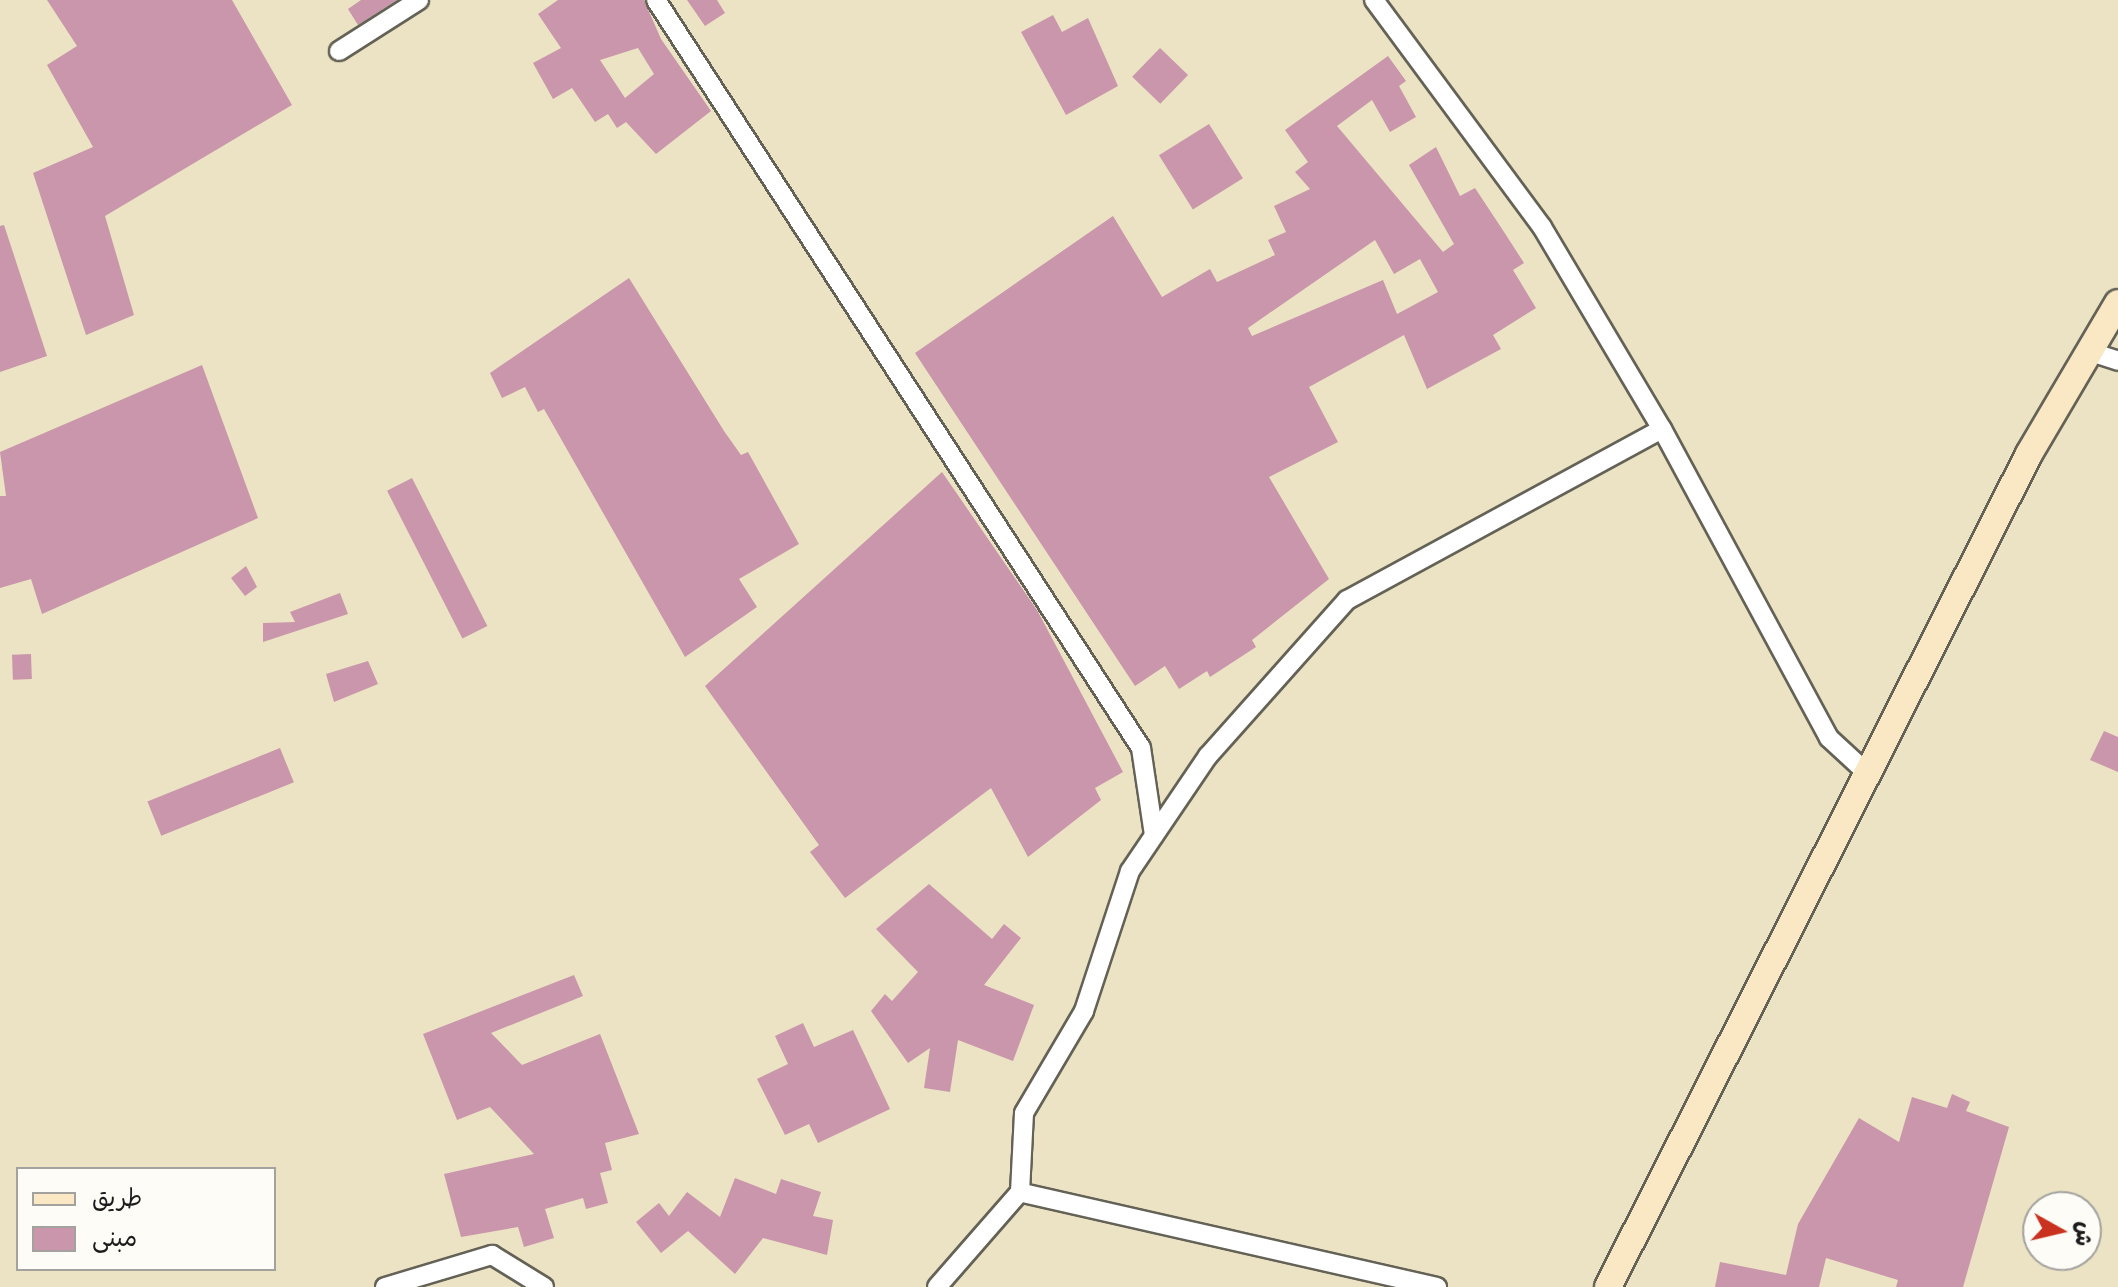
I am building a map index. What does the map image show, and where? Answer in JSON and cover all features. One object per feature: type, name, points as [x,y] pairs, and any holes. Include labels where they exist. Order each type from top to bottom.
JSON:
[{"type":"main road","points":[[1608,1287],[1867,773],[2088,351],[2118,303]]},
{"type":"street","points":[[339,51],[419,0]]},
{"type":"street","points":[[656,0],[1141,748],[1154,835]]},
{"type":"street","points":[[1374,0],[1542,227],[1662,429],[1829,738],[1867,773]]},
{"type":"street","points":[[2088,351],[2118,361]]},
{"type":"street","points":[[937,1287],[1020,1192],[1024,1113],[1084,1011],[1130,871],[1208,756],[1347,600],[1662,429]]},
{"type":"street","points":[[1020,1192],[1437,1287]]},
{"type":"street","points":[[385,1287],[492,1255],[544,1287]]},
{"type":"building","points":[[47,0],[232,0],[292,105],[105,216],[134,315],[86,335],[33,173],[93,147],[47,65],[77,46]]},
{"type":"building","points":[[361,0],[397,0],[358,25],[348,9]]},
{"type":"building","points":[[558,0],[644,0],[661,39],[711,111],[656,154],[626,122],[617,128],[608,114],[595,122],[572,88],[553,99],[533,63],[561,48],[538,14]],"holes":[[[638,48],[654,74],[625,98],[600,60]]]},
{"type":"building","points":[[687,0],[717,0],[725,13],[705,26]]},
{"type":"building","points":[[1053,15],[1062,32],[1088,18],[1118,86],[1066,115],[1021,32]]},
{"type":"building","points":[[1160,48],[1188,75],[1160,104],[1132,77]]},
{"type":"building","points":[[1388,56],[1406,81],[1399,86],[1416,117],[1390,132],[1372,100],[1337,126],[1443,252],[1454,244],[1409,165],[1436,147],[1460,196],[1475,188],[1524,263],[1513,270],[1536,308],[1493,335],[1501,349],[1427,389],[1404,335],[1309,387],[1338,442],[1269,477],[1329,579],[1252,640],[1256,647],[1210,677],[1207,671],[1179,689],[1165,666],[1135,686],[915,353],[1113,216],[1162,297],[1210,269],[1217,282],[1275,255],[1268,240],[1286,232],[1274,206],[1310,189],[1295,172],[1308,162],[1285,130]],"holes":[[[1375,240],[1394,274],[1420,259],[1438,292],[1397,314],[1383,280],[1252,336],[1248,328]]]},
{"type":"building","points":[[1209,124],[1243,178],[1193,210],[1159,155]]},
{"type":"building","points":[[4,225],[47,356],[0,372],[0,226]]},
{"type":"building","points":[[629,278],[724,431],[741,455],[748,452],[799,544],[739,579],[757,607],[685,657],[544,409],[538,412],[525,387],[502,398],[490,373]]},
{"type":"building","points":[[202,365],[258,518],[42,614],[31,579],[0,588],[0,496],[6,496],[0,452]]},
{"type":"building","points":[[942,472],[1037,610],[1123,772],[1095,788],[1101,800],[1028,857],[991,788],[845,898],[810,852],[819,845],[705,686]]},
{"type":"building","points":[[412,478],[487,626],[462,639],[387,491]]},
{"type":"building","points":[[246,566],[257,587],[245,596],[231,578]]},
{"type":"building","points":[[340,593],[348,614],[263,642],[263,623],[295,622],[290,612]]},
{"type":"building","points":[[31,654],[32,679],[13,680],[12,655]]},
{"type":"building","points":[[368,661],[378,684],[334,702],[326,674]]},
{"type":"building","points":[[2104,731],[2118,737],[2118,772],[2090,760]]},
{"type":"building","points":[[280,748],[294,782],[161,836],[147,802]]},
{"type":"building","points":[[929,884],[992,939],[1004,924],[1021,938],[984,985],[1034,1005],[1013,1061],[958,1040],[950,1092],[924,1088],[930,1048],[908,1063],[871,1011],[885,994],[892,1001],[918,972],[876,929]]},
{"type":"building","points":[[574,975],[583,996],[491,1033],[522,1065],[600,1034],[639,1134],[605,1143],[612,1170],[600,1173],[608,1203],[586,1209],[583,1198],[545,1209],[554,1238],[524,1247],[518,1227],[461,1237],[444,1174],[534,1154],[490,1107],[457,1120],[423,1034]]},
{"type":"building","points":[[803,1023],[814,1047],[853,1030],[890,1109],[818,1143],[809,1124],[785,1135],[757,1079],[788,1064],[775,1036]]},
{"type":"building","points":[[1952,1094],[1970,1102],[1966,1111],[2009,1127],[1963,1287],[1896,1287],[1898,1280],[1826,1258],[1819,1287],[1715,1287],[1720,1262],[1786,1275],[1798,1224],[1859,1118],[1899,1142],[1912,1097],[1947,1108]]},
{"type":"building","points":[[735,1178],[776,1194],[781,1179],[821,1192],[813,1216],[833,1220],[827,1255],[763,1238],[735,1274],[688,1231],[661,1253],[636,1222],[659,1203],[669,1216],[687,1192],[720,1217]]}]
